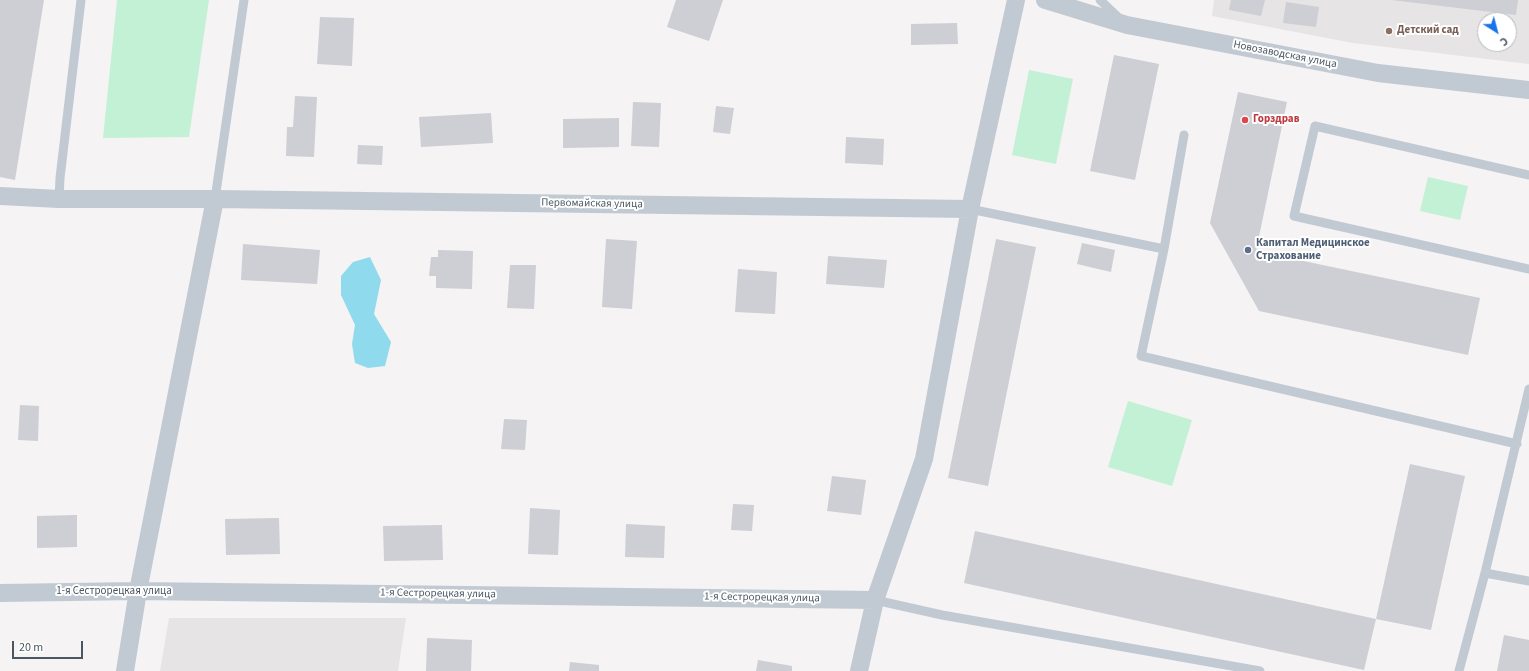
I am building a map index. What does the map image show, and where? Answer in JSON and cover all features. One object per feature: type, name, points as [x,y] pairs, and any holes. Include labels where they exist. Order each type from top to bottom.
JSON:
[{"type":"street","points":[[859,671],[875,600],[924,458],[970,209],[1016,0]]},
{"type":"street","name":"Новозаводская улица","points":[[1045,0],[1127,25],[1378,73],[1529,90]]},
{"type":"street","name":"Первомайская улица","points":[[0,196],[59,199],[215,199],[970,209]]},
{"type":"street","points":[[125,671],[138,591],[215,199]]},
{"type":"street","name":"1-я Сестрорецкая улица","points":[[0,593],[138,591],[875,600]]},
{"type":"lane","points":[[59,199],[60,178],[81,0]]},
{"type":"lane","points":[[215,199],[244,0]]},
{"type":"lane","points":[[1100,0],[1127,25]]},
{"type":"lane","points":[[1529,175],[1315,126],[1294,216],[1529,269]]},
{"type":"lane","points":[[1184,135],[1164,249],[1141,356],[1517,444]]},
{"type":"lane","points":[[970,209],[1164,249]]},
{"type":"lane","points":[[1459,671],[1485,573],[1529,389]]},
{"type":"lane","points":[[1485,573],[1529,581]]},
{"type":"lane","points":[[875,600],[942,615],[1260,671]]},
{"type":"shaded area","name":"Детский сад","points":[[1214,0],[1529,0],[1529,64],[1353,43],[1212,16]]},
{"type":"shaded area","points":[[169,618],[406,618],[398,671],[160,671]]},
{"type":"green space","points":[[117,0],[209,0],[189,137],[103,138]]},
{"type":"green space","points":[[1029,70],[1073,79],[1056,164],[1012,155]]},
{"type":"green space","points":[[1428,177],[1468,186],[1460,220],[1420,211]]},
{"type":"green space","points":[[1128,401],[1192,420],[1172,486],[1108,467]]},
{"type":"water","points":[[370,257],[381,280],[374,314],[391,342],[385,366],[368,368],[355,363],[352,344],[355,325],[341,295],[341,276],[353,262]]},
{"type":"building","points":[[0,0],[44,0],[15,180],[0,177]]},
{"type":"building","points":[[676,0],[723,0],[709,41],[667,27]]},
{"type":"building","points":[[1231,0],[1265,0],[1261,16],[1229,10]]},
{"type":"building","points":[[1392,0],[1518,0],[1516,12],[1491,12]]},
{"type":"building","points":[[1286,2],[1319,7],[1316,27],[1283,23]]},
{"type":"building","points":[[320,17],[354,18],[352,66],[317,64]]},
{"type":"building","points":[[957,23],[958,44],[911,45],[911,24]]},
{"type":"building","points":[[1114,55],[1159,64],[1135,180],[1090,171]]},
{"type":"building","points":[[1238,92],[1287,102],[1256,251],[1480,298],[1468,355],[1259,311],[1210,223]]},
{"type":"building","points":[[295,96],[317,97],[314,157],[286,156],[287,127],[293,127]]},
{"type":"building","points":[[633,102],[661,103],[659,147],[631,146]]},
{"type":"building","points":[[716,106],[734,108],[730,134],[713,132]]},
{"type":"building","points":[[491,113],[493,143],[421,147],[419,117]]},
{"type":"building","points":[[619,118],[619,147],[563,148],[563,119]]},
{"type":"building","points":[[846,137],[884,139],[883,165],[845,163]]},
{"type":"building","points":[[358,145],[383,146],[382,165],[357,164]]},
{"type":"building","points":[[606,239],[637,241],[632,309],[602,307]]},
{"type":"building","points":[[996,239],[1036,247],[988,486],[948,478]]},
{"type":"building","points":[[1082,243],[1115,250],[1111,272],[1077,264]]},
{"type":"building","points":[[243,244],[320,250],[317,284],[241,280]]},
{"type":"building","points":[[438,250],[473,251],[472,289],[436,288],[436,276],[429,276],[431,257],[438,257]]},
{"type":"building","points":[[828,256],[887,260],[884,288],[826,284]]},
{"type":"building","points":[[510,265],[536,265],[534,309],[507,308]]},
{"type":"building","points":[[738,269],[777,272],[775,314],[735,312]]},
{"type":"building","points":[[20,405],[39,406],[38,441],[18,440]]},
{"type":"building","points":[[504,419],[527,420],[525,450],[501,449]]},
{"type":"building","points":[[1410,464],[1465,476],[1431,630],[1376,619]]},
{"type":"building","points":[[832,476],[866,480],[861,515],[827,511]]},
{"type":"building","points":[[733,504],[754,505],[752,531],[731,530]]},
{"type":"building","points":[[530,508],[560,510],[558,555],[528,554]]},
{"type":"building","points":[[77,515],[77,547],[37,548],[37,516]]},
{"type":"building","points":[[279,518],[280,554],[226,555],[225,519]]},
{"type":"building","points":[[626,524],[665,526],[664,558],[625,557]]},
{"type":"building","points":[[442,525],[443,560],[384,561],[383,526]]},
{"type":"building","points":[[975,531],[1376,619],[1364,670],[964,583]]},
{"type":"building","points":[[1504,635],[1529,640],[1529,671],[1497,671]]},
{"type":"building","points":[[427,638],[472,640],[471,671],[426,671]]},
{"type":"building","points":[[758,660],[792,666],[792,671],[756,671]]},
{"type":"building","points":[[570,662],[599,665],[599,671],[569,671]]},
{"type":"place","name":"Детский сад","points":[[1389,31]]},
{"type":"place","name":"Горздрав","points":[[1245,120]]},
{"type":"place","name":"Капитал Медицинское Страхование","points":[[1248,250]]}]
